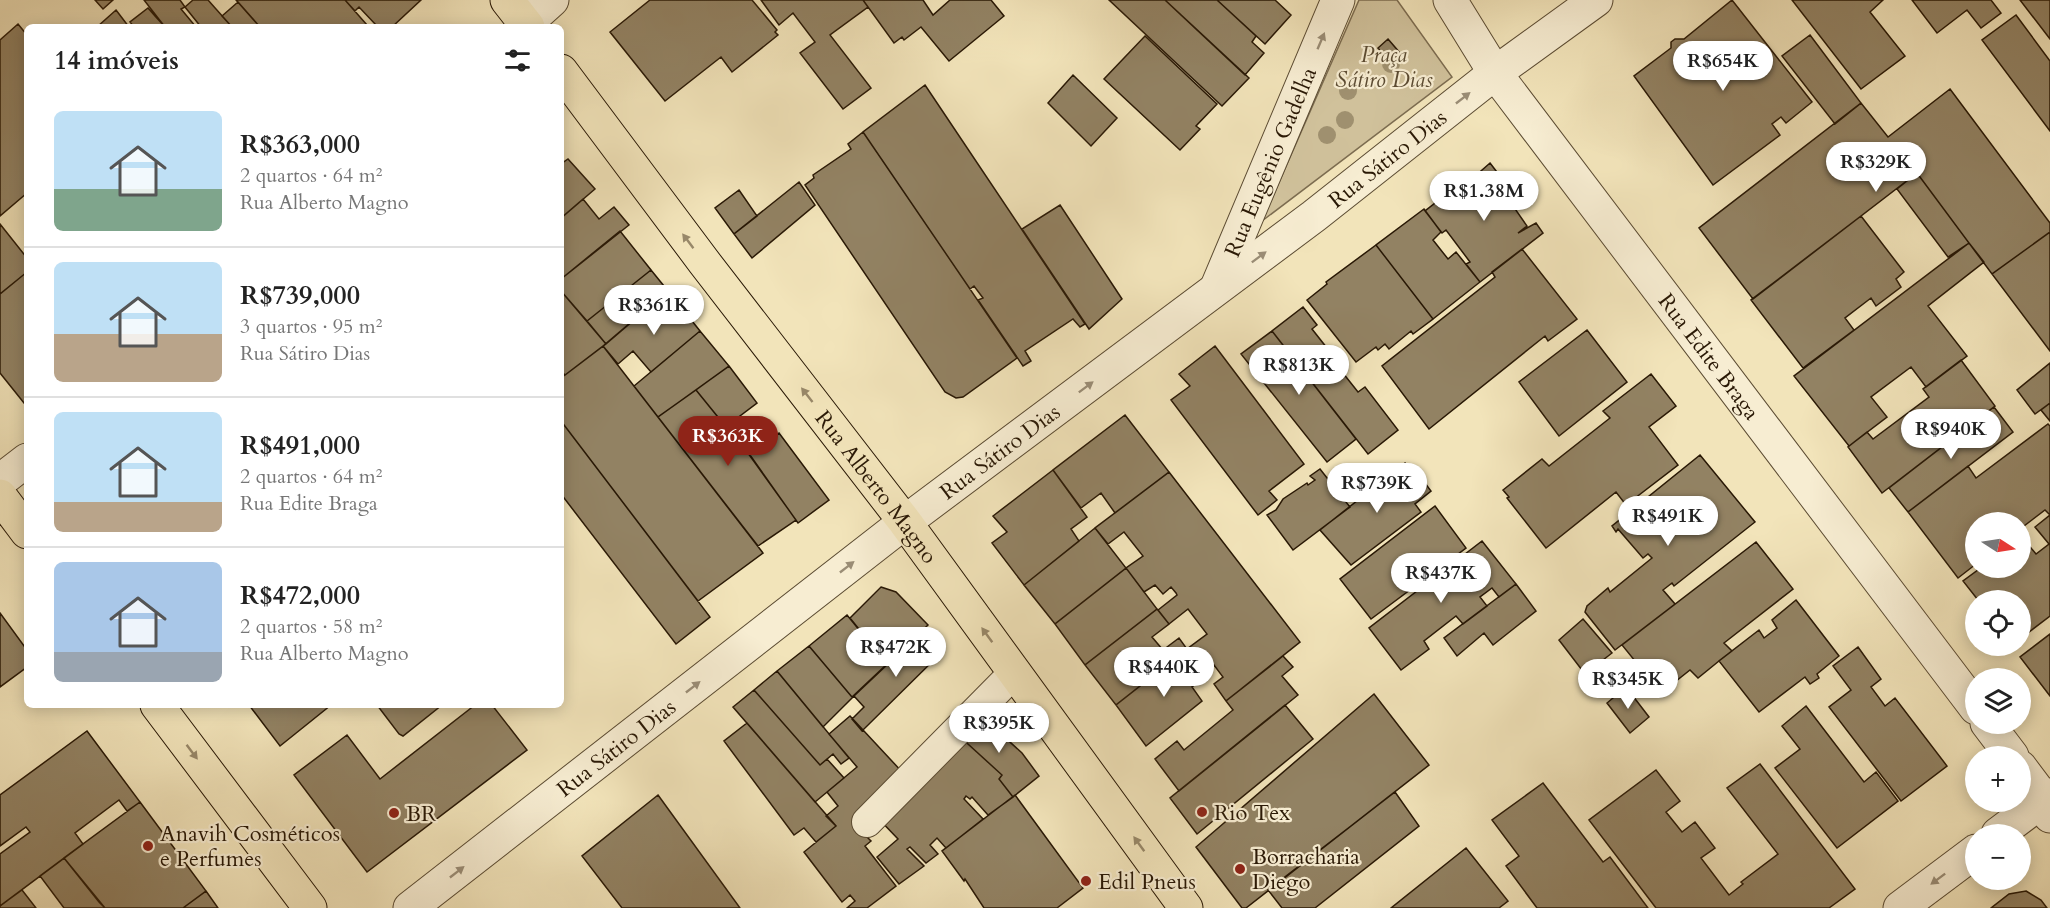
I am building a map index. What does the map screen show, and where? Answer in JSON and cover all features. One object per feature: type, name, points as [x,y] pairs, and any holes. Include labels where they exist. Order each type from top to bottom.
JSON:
[{"type":"main road","name":"Rua Alberto Magno","points":[[564,75],[704,262],[905,522],[1186,908]]},
{"type":"main road","points":[[0,496],[24,528]]},
{"type":"main road","points":[[159,708],[310,908]]},
{"type":"street","points":[[521,19],[552,0]]},
{"type":"street","name":"Rua Eugênio Gadelha","points":[[1217,289],[1338,0]]},
{"type":"street","name":"Rua Edite Braga","points":[[1450,0],[1495,73],[1965,693]]},
{"type":"street","name":"Rua Sátiro Dias","points":[[410,908],[905,522],[1314,216],[1495,73],[1596,0]]},
{"type":"street","points":[[0,481],[24,462]]},
{"type":"street","points":[[1995,734],[2004,746]]},
{"type":"street","points":[[2014,824],[2048,803],[2031,781]]},
{"type":"street","points":[[1900,908],[1965,859]]},
{"type":"lane","points":[[867,822],[1014,673]]},
{"type":"green space","name":"Praça Sátiro Dias","points":[[1359,0],[1397,0],[1452,77],[1262,221]]},
{"type":"building","points":[[95,0],[113,0],[103,9]]},
{"type":"building","points":[[144,0],[180,0],[185,7],[181,9],[194,24],[163,24]]},
{"type":"building","points":[[193,0],[208,0],[229,24],[199,24],[185,7]]},
{"type":"building","points":[[236,0],[345,0],[366,24],[257,24]]},
{"type":"building","points":[[345,0],[421,0],[395,24],[375,24],[359,7],[355,11]]},
{"type":"building","points":[[650,0],[752,0],[777,30],[775,32],[778,35],[732,72],[721,57],[665,101],[610,32]]},
{"type":"building","points":[[761,0],[863,0],[868,7],[830,35],[871,88],[843,109],[800,53],[815,42],[793,13],[779,25]]},
{"type":"building","points":[[863,0],[923,0],[933,15],[950,0],[991,0],[1004,16],[949,61],[921,27],[904,40],[902,37],[894,43]]},
{"type":"building","points":[[1109,0],[1165,0],[1249,78],[1222,106]]},
{"type":"building","points":[[1165,0],[1217,0],[1256,36],[1252,42],[1264,53],[1245,75]]},
{"type":"building","points":[[1217,0],[1275,0],[1291,15],[1265,44]]},
{"type":"building","points":[[1732,0],[1812,102],[1786,123],[1781,117],[1772,124],[1780,135],[1713,185],[1634,76],[1671,48],[1671,42],[1675,39],[1684,39]]},
{"type":"building","points":[[1792,0],[1883,0],[1870,12],[1905,56],[1861,89]]},
{"type":"building","points":[[1912,0],[1991,0],[2001,13],[1981,28],[1967,10],[1937,33]]},
{"type":"building","points":[[2020,0],[2050,0],[2050,39]]},
{"type":"building","points":[[238,2],[257,24],[229,24],[222,16]]},
{"type":"building","points":[[148,8],[162,24],[132,24],[130,22]]},
{"type":"building","points":[[116,10],[127,24],[100,24]]},
{"type":"building","points":[[2016,15],[2050,61],[2050,131],[1982,40]]},
{"type":"building","points":[[18,24],[24,31],[24,196],[0,216],[0,40]]},
{"type":"building","points":[[1810,35],[1861,103],[1835,124],[1782,56]]},
{"type":"building","points":[[1145,36],[1217,104],[1196,126],[1200,129],[1180,150],[1104,79]]},
{"type":"building","points":[[1388,39],[1400,53],[1389,62],[1378,48]]},
{"type":"building","points":[[1073,75],[1117,118],[1091,146],[1048,103]]},
{"type":"building","points":[[925,85],[1085,324],[1080,327],[1073,319],[1025,351],[1031,361],[1023,366],[978,300],[983,298],[974,286],[970,289],[863,132]]},
{"type":"building","points":[[1950,89],[2050,223],[2050,232],[1992,274],[1917,173],[1753,299],[1699,228],[1861,103],[1888,137]]},
{"type":"building","points":[[863,132],[1017,358],[963,397],[956,398],[945,392],[805,185],[814,178],[813,175],[851,149],[848,144]]},
{"type":"building","points":[[568,159],[595,189],[564,215],[564,162]]},
{"type":"building","points":[[1490,163],[1519,201],[1513,206],[1527,226],[1518,233],[1536,223],[1543,233],[1480,282],[1466,264],[1470,262],[1446,230],[1442,233],[1425,211],[1472,174],[1474,177]]},
{"type":"building","points":[[1917,173],[1969,243],[1948,257],[1897,189]]},
{"type":"building","points":[[799,182],[815,205],[752,258],[734,234]]},
{"type":"building","points":[[739,190],[757,216],[734,234],[715,208]]},
{"type":"building","points":[[583,199],[599,219],[614,207],[629,225],[564,277],[564,215]]},
{"type":"building","points":[[1060,205],[1122,299],[1089,329],[1022,229]]},
{"type":"building","points":[[1424,209],[1441,232],[1433,240],[1448,259],[1456,252],[1480,282],[1433,319],[1376,245]]},
{"type":"building","points":[[1861,216],[1904,272],[1896,279],[1901,287],[1876,306],[1871,298],[1845,318],[1854,330],[1803,368],[1751,300]]},
{"type":"building","points":[[0,224],[24,254],[24,274],[0,294]]},
{"type":"building","points":[[620,231],[651,270],[587,321],[564,294],[564,277]]},
{"type":"building","points":[[2050,232],[2050,351],[1992,274]]},
{"type":"building","points":[[1969,243],[1984,262],[1928,306],[1967,356],[1926,387],[1911,367],[1871,397],[1887,417],[1849,446],[1794,376]]},
{"type":"building","points":[[1376,245],[1433,319],[1413,334],[1411,331],[1389,349],[1385,344],[1378,350],[1376,347],[1356,362],[1307,300],[1327,284],[1326,282]]},
{"type":"building","points":[[1522,249],[1577,319],[1548,341],[1545,336],[1429,429],[1382,366],[1495,277],[1492,272]]},
{"type":"building","points":[[651,270],[668,291],[606,344],[587,321]]},
{"type":"building","points":[[24,274],[24,403],[0,373],[0,294]]},
{"type":"building","points":[[668,291],[700,331],[651,372],[633,351],[618,364],[603,346],[644,311],[654,324],[668,312],[658,300]]},
{"type":"building","points":[[564,295],[606,344],[564,374]]},
{"type":"building","points":[[1303,307],[1317,325],[1312,329],[1338,362],[1335,363],[1358,392],[1365,387],[1398,430],[1368,454],[1272,331]]},
{"type":"building","points":[[1587,330],[1627,382],[1559,436],[1519,382]]},
{"type":"building","points":[[700,331],[729,366],[658,417],[634,386]]},
{"type":"building","points":[[1272,331],[1356,439],[1327,462],[1241,354]]},
{"type":"building","points":[[603,346],[763,553],[698,601],[564,425],[564,376]]},
{"type":"building","points":[[1215,346],[1304,464],[1269,491],[1277,500],[1258,515],[1171,400],[1190,386],[1179,374]]},
{"type":"building","points":[[1961,360],[1995,406],[1882,493],[1848,447],[1867,432],[1873,439],[1929,397],[1923,389]]},
{"type":"building","points":[[2050,363],[2050,403],[2035,414],[2017,390]]},
{"type":"building","points":[[729,366],[757,403],[728,425],[725,421],[722,422],[696,390]]},
{"type":"building","points":[[1651,374],[1676,406],[1649,427],[1678,465],[1626,505],[1616,492],[1546,548],[1503,490],[1542,459],[1549,466],[1610,418],[1603,411]]},
{"type":"building","points":[[696,390],[722,422],[725,421],[796,520],[758,546],[658,417]]},
{"type":"building","points":[[2050,403],[2050,421],[2041,410]]},
{"type":"building","points":[[1994,407],[2013,432],[1908,512],[1889,488]]},
{"type":"building","points":[[1125,415],[1169,472],[1115,513],[1101,493],[1081,508],[1053,470]]},
{"type":"building","points":[[2048,424],[2050,426],[2050,515],[2045,510],[2031,521],[2031,512],[1965,512],[1965,573],[1958,578],[1908,512],[1968,466],[1976,478]]},
{"type":"building","points":[[564,425],[710,617],[676,644],[564,498]]},
{"type":"building","points":[[779,433],[829,500],[798,523],[750,455]]},
{"type":"building","points":[[1700,455],[1755,522],[1674,586],[1672,583],[1663,590],[1675,604],[1615,650],[1585,612],[1587,606],[1608,588],[1610,592],[1652,558],[1648,554],[1643,558],[1618,529],[1616,532],[1612,526]]},
{"type":"building","points":[[1405,463],[1413,474],[1416,471],[1431,491],[1415,504],[1421,512],[1351,565],[1320,530]]},
{"type":"building","points":[[1320,469],[1350,507],[1293,550],[1267,515],[1276,510],[1283,499],[1315,480],[1310,476]]},
{"type":"building","points":[[1053,470],[1087,517],[1071,529],[1079,541],[1024,585],[992,543],[1007,532],[993,516]]},
{"type":"building","points":[[1169,472],[1300,642],[1226,701],[1214,684],[1223,677],[1214,665],[1205,672],[1187,649],[1207,634],[1188,609],[1169,624],[1158,610],[1177,595],[1176,593],[1171,587],[1163,594],[1155,585],[1144,592],[1126,568],[1143,556],[1124,532],[1108,544],[1095,528]]},
{"type":"building","points":[[1435,506],[1466,548],[1371,619],[1340,579]]},
{"type":"building","points":[[2050,515],[2050,616],[2031,631],[2031,590],[1970,590],[1963,581],[1967,578],[2031,578],[2031,548],[2036,554],[2049,544],[2035,527]]},
{"type":"building","points":[[1095,528],[1126,568],[1055,624],[1024,585]]},
{"type":"building","points":[[1482,541],[1516,584],[1499,597],[1492,588],[1480,597],[1487,606],[1463,624],[1456,616],[1424,641],[1429,649],[1401,670],[1369,628]]},
{"type":"building","points":[[1756,542],[1793,589],[1724,643],[1732,651],[1698,678],[1690,670],[1661,693],[1622,645]]},
{"type":"building","points":[[1126,568],[1157,609],[1085,665],[1055,624]]},
{"type":"building","points":[[1516,584],[1536,611],[1493,645],[1484,633],[1457,656],[1444,638]]},
{"type":"building","points":[[881,587],[896,592],[928,625],[887,664],[850,618]]},
{"type":"building","points":[[1796,600],[1839,656],[1817,674],[1819,678],[1810,684],[1805,677],[1759,712],[1719,661],[1759,630],[1764,638],[1777,628],[1772,620]]},
{"type":"building","points":[[1157,609],[1169,624],[1152,637],[1163,650],[1179,638],[1187,649],[1116,705],[1085,665]]},
{"type":"building","points":[[0,613],[24,646],[24,669],[0,687]]},
{"type":"building","points":[[847,615],[887,664],[852,697],[809,646]]},
{"type":"building","points":[[1583,619],[1612,653],[1585,674],[1559,640]]},
{"type":"building","points":[[924,630],[944,650],[862,731],[852,719],[864,707],[854,696]]},
{"type":"building","points":[[2050,634],[2050,696],[2031,671],[2031,668],[2020,657],[2031,656],[2031,649]]},
{"type":"building","points":[[809,646],[852,697],[854,696],[823,727],[777,671]]},
{"type":"building","points":[[1858,647],[1881,679],[1871,687],[1885,706],[1895,698],[1947,766],[1901,801],[1829,707],[1851,690],[1833,666]]},
{"type":"building","points":[[1187,649],[1207,675],[1192,687],[1202,701],[1146,746],[1116,705]]},
{"type":"building","points":[[1283,656],[1293,667],[1282,676],[1298,695],[1179,791],[1155,759],[1177,741],[1184,750],[1233,710],[1226,701]]},
{"type":"building","points":[[777,671],[849,758],[841,764],[833,754],[820,765],[754,690]]},
{"type":"building","points":[[1626,687],[1649,717],[1630,733],[1607,703]]},
{"type":"building","points":[[754,690],[820,765],[827,759],[844,778],[815,802],[733,707]]},
{"type":"building","points":[[1374,694],[1429,765],[1246,908],[1242,908],[1196,847]]},
{"type":"building","points":[[1285,705],[1313,739],[1197,834],[1170,798]]},
{"type":"building","points":[[1806,706],[1864,782],[1876,772],[1898,801],[1837,848],[1775,768],[1800,749],[1782,726]]},
{"type":"building","points":[[251,708],[327,708],[280,746]]},
{"type":"building","points":[[379,708],[438,708],[403,736]]},
{"type":"building","points":[[471,708],[494,708],[527,750],[367,872],[294,775],[347,735],[380,779]]},
{"type":"building","points":[[978,713],[1022,753],[1039,776],[1013,797],[999,779],[1002,775],[957,734]]},
{"type":"building","points":[[850,716],[904,774],[861,831],[871,841],[865,846],[896,886],[867,908],[847,908],[855,901],[850,895],[842,902],[804,852],[836,826],[826,816],[838,806],[827,792],[857,767],[829,734]]},
{"type":"building","points":[[747,723],[836,826],[816,842],[804,828],[794,835],[724,741]]},
{"type":"building","points":[[87,731],[140,802],[127,811],[119,800],[75,833],[83,844],[0,906],[0,854],[30,832],[26,827],[0,846],[0,795]]},
{"type":"building","points":[[957,734],[1002,775],[999,779],[1013,797],[988,815],[972,797],[970,799],[966,796],[964,799],[983,819],[946,848],[937,838],[930,845],[938,854],[926,863],[910,847],[907,849],[924,866],[899,884],[877,857],[898,839],[876,816]]},
{"type":"building","points":[[1760,764],[1855,889],[1829,908],[1656,908],[1589,820],[1656,770],[1680,801],[1666,812],[1682,832],[1695,822],[1715,848],[1701,858],[1729,895],[1743,884],[1741,882],[1778,854],[1727,788]]},
{"type":"building","points":[[1543,783],[1603,862],[1610,857],[1648,908],[1537,908],[1506,866],[1519,856],[1492,820]]},
{"type":"building","points":[[1395,792],[1419,826],[1315,908],[1282,908],[1268,890]]},
{"type":"building","points":[[658,795],[740,908],[622,908],[582,856]]},
{"type":"building","points":[[1015,795],[1083,888],[1057,908],[984,908],[965,879],[964,881],[942,851]]},
{"type":"building","points":[[140,802],[206,891],[183,908],[105,908],[64,858]]},
{"type":"building","points":[[1466,848],[1508,901],[1499,908],[1391,908]]},
{"type":"building","points":[[64,858],[105,908],[64,908],[40,876]]},
{"type":"building","points":[[22,890],[36,908],[0,908],[0,906]]},
{"type":"building","points":[[206,891],[218,908],[183,908]]},
{"type":"building","points":[[2026,891],[2041,900],[2047,908],[1991,908],[2009,894]]},
{"type":"place","name":"Rio Tex","points":[[1202,812]]},
{"type":"place","name":"BR","points":[[394,813]]},
{"type":"place","name":"Anavih Cosméticos e Perfumes","points":[[148,846]]},
{"type":"place","name":"Borracharia Diego","points":[[1240,869]]},
{"type":"place","name":"Edil Pneus","points":[[1086,881]]}]
